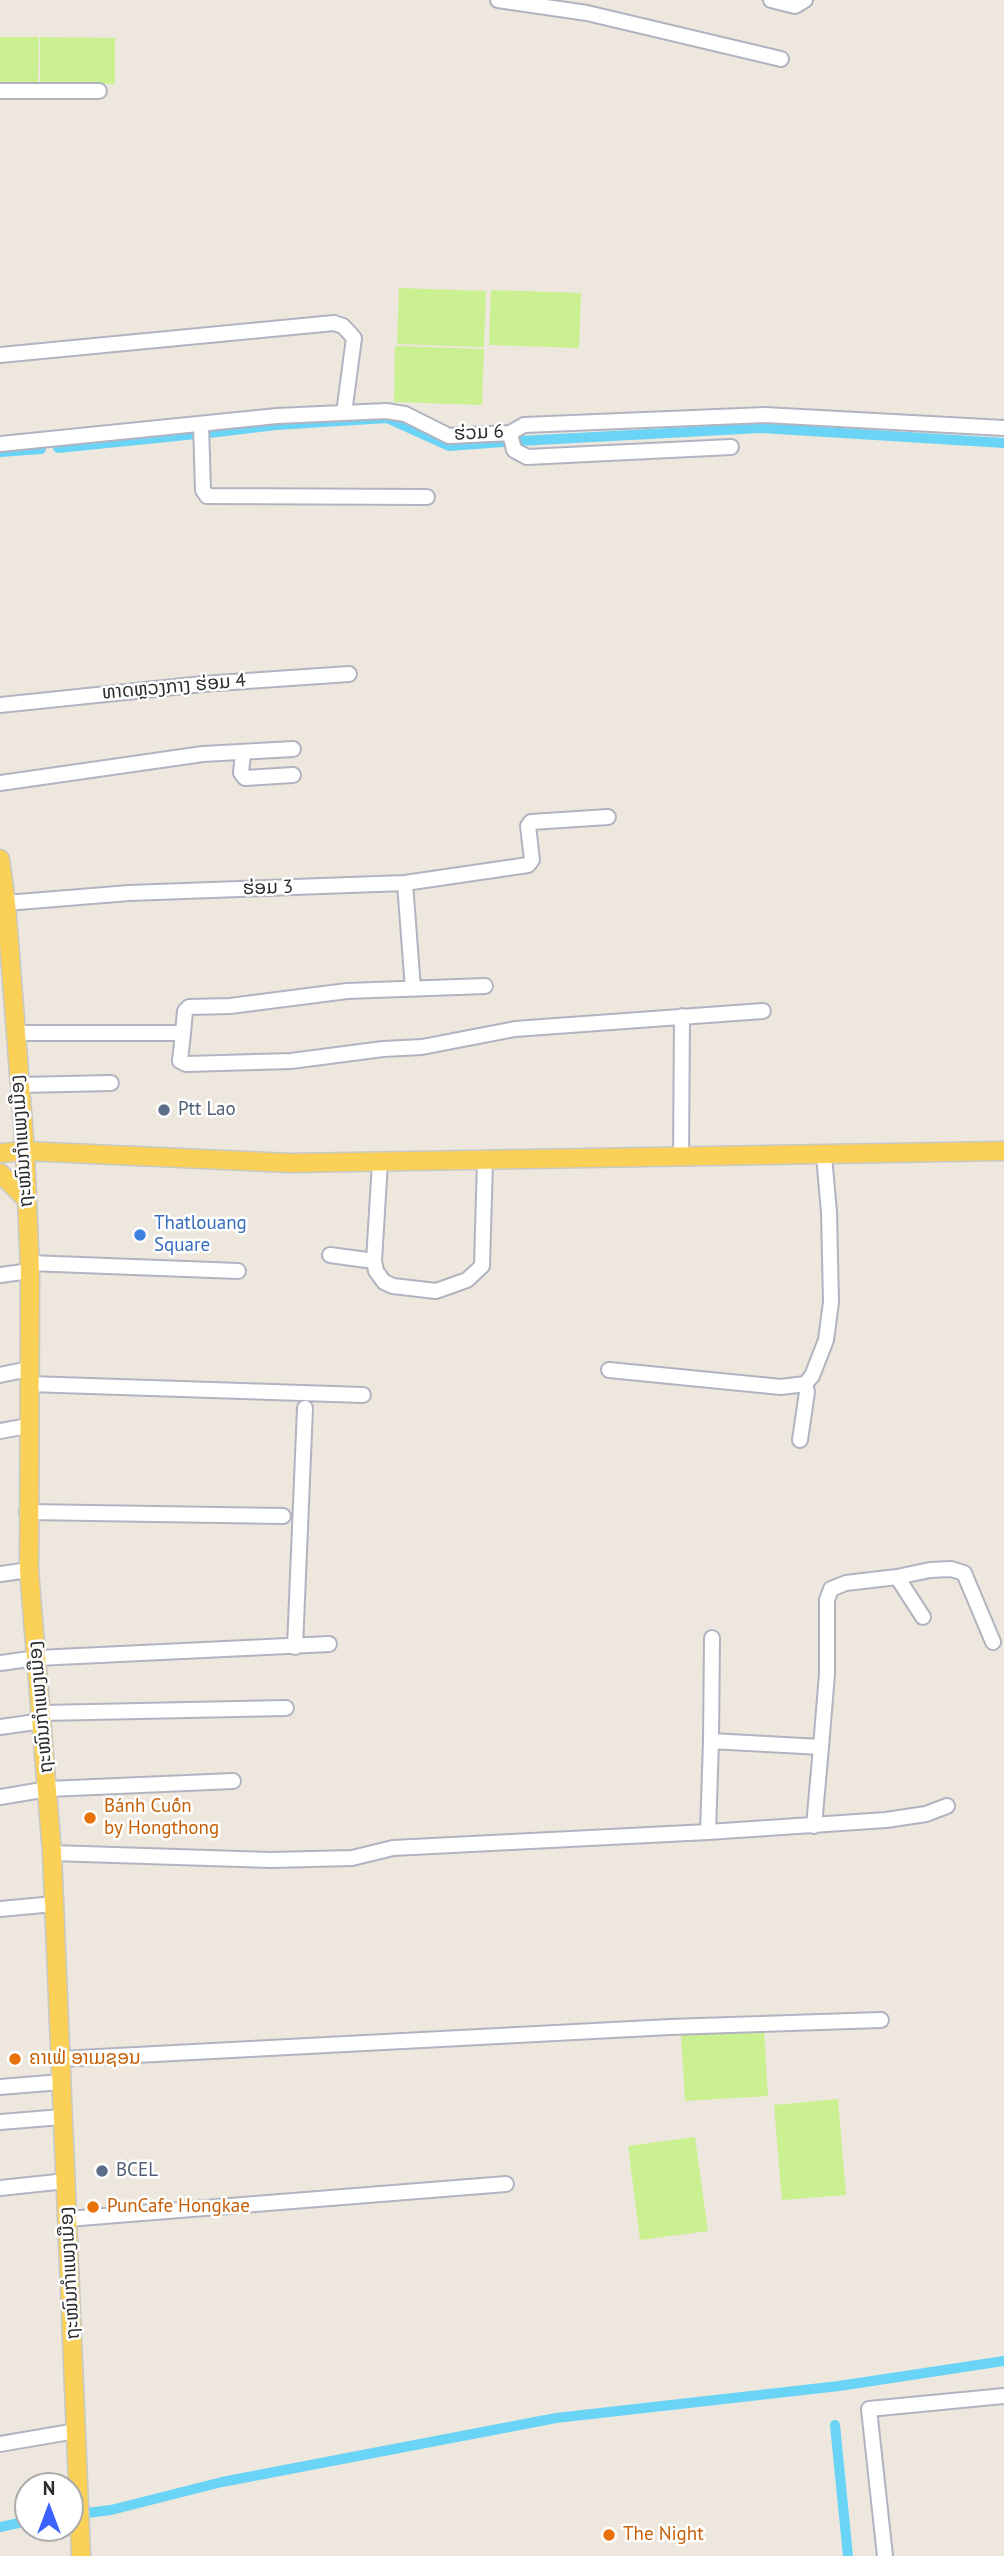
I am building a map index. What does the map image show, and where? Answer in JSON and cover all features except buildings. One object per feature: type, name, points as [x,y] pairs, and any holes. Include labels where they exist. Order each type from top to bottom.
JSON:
[{"type":"main road","name":"ຖະໜົນກຳແພງເມືອງ","points":[[0,860],[6,902],[5,968],[15,1033],[25,1152],[30,1267],[27,1512],[29,1570],[52,1853],[82,2556]]},
{"type":"main road","points":[[0,1153],[291,1163],[1004,1151]]},
{"type":"main road","points":[[0,1173],[27,1200]]},
{"type":"street","points":[[498,0],[566,5],[780,59]]},
{"type":"street","points":[[771,0],[795,6],[805,0]]},
{"type":"street","points":[[0,91],[99,91]]},
{"type":"street","points":[[0,355],[334,323],[343,326],[354,338],[344,413]]},
{"type":"street","name":"ຮ່ວມ 6","points":[[0,444],[344,413],[396,411],[449,436],[510,433],[524,425],[765,415],[1004,428]]},
{"type":"street","points":[[201,425],[203,490],[208,496],[427,497]]},
{"type":"street","points":[[510,433],[514,450],[527,457],[732,447]]},
{"type":"street","name":"ທາດຫຼວງກາງ ຮ່ອມ 4","points":[[0,705],[203,684],[349,674]]},
{"type":"street","points":[[0,783],[204,754],[293,749]]},
{"type":"street","points":[[243,752],[241,773],[245,778],[293,775]]},
{"type":"street","name":"ຮ່ອມ 3","points":[[6,902],[129,893],[405,883],[528,865],[532,860],[528,826],[531,822],[608,817]]},
{"type":"street","points":[[405,883],[414,989]]},
{"type":"street","points":[[485,986],[347,991],[230,1006],[189,1007],[185,1011],[180,1061],[186,1065],[278,1062],[422,1047],[515,1030],[763,1011]]},
{"type":"street","points":[[681,1158],[682,1016]]},
{"type":"street","points":[[15,1033],[183,1033]]},
{"type":"street","points":[[19,1085],[111,1083]]},
{"type":"street","points":[[609,1370],[780,1387],[804,1384],[812,1376],[826,1340],[831,1302],[824,1156]]},
{"type":"street","points":[[380,1162],[374,1261],[384,1282],[404,1290],[436,1291],[475,1276],[482,1266],[485,1161]]},
{"type":"street","points":[[330,1255],[374,1261]]},
{"type":"street","points":[[0,1275],[30,1267],[238,1272]]},
{"type":"street","points":[[0,1375],[363,1395]]},
{"type":"street","points":[[800,1440],[807,1392],[804,1384]]},
{"type":"street","points":[[295,1647],[305,1408]]},
{"type":"street","points":[[0,1431],[28,1426]]},
{"type":"street","points":[[27,1512],[283,1516]]},
{"type":"street","points":[[814,1826],[827,1674],[827,1600],[831,1589],[846,1583],[930,1570],[951,1569],[964,1573],[992,1642]]},
{"type":"street","points":[[0,1574],[29,1570]]},
{"type":"street","points":[[897,1577],[923,1617]]},
{"type":"street","points":[[708,1832],[712,1638]]},
{"type":"street","points":[[0,1663],[37,1658],[329,1644]]},
{"type":"street","points":[[0,1727],[42,1717],[286,1708]]},
{"type":"street","points":[[711,1741],[821,1747]]},
{"type":"street","points":[[0,1797],[48,1789],[233,1781]]},
{"type":"street","points":[[52,1853],[271,1860],[352,1858],[393,1848],[886,1820],[926,1814],[947,1806]]},
{"type":"street","points":[[0,1909],[54,1904]]},
{"type":"street","points":[[60,2059],[657,2027],[881,2020]]},
{"type":"street","points":[[0,2087],[61,2082]]},
{"type":"street","points":[[0,2122],[62,2117]]},
{"type":"street","points":[[0,2188],[66,2181]]},
{"type":"street","points":[[67,2219],[506,2184]]},
{"type":"street","points":[[885,2556],[869,2409],[1004,2396]]},
{"type":"street","points":[[0,2444],[76,2431]]},
{"type":"green space","points":[[0,37],[39,37],[38,83],[0,82]]},
{"type":"green space","points":[[40,37],[115,38],[115,84],[40,83]]},
{"type":"green space","points":[[399,288],[486,291],[484,347],[397,344]]},
{"type":"green space","points":[[491,290],[581,293],[579,348],[489,345]]},
{"type":"green space","points":[[395,346],[484,349],[482,405],[394,402]]},
{"type":"green space","points":[[764,2030],[768,2096],[685,2101],[681,2034]]},
{"type":"green space","points":[[838,2099],[846,2195],[782,2200],[774,2105]]},
{"type":"green space","points":[[695,2137],[708,2231],[640,2240],[628,2146]]},
{"type":"waterway","points":[[209,433],[276,425],[387,418],[449,446],[503,442]]},
{"type":"waterway","points":[[520,441],[761,428],[1004,443]]},
{"type":"waterway","points":[[58,448],[196,434]]},
{"type":"waterway","points":[[0,452],[41,449]]},
{"type":"waterway","points":[[84,2513],[111,2510],[222,2482],[556,2418],[839,2386],[1004,2361]]},
{"type":"waterway","points":[[835,2425],[848,2556]]},
{"type":"waterway","points":[[0,2527],[14,2524]]},
{"type":"place","name":"Ptt Lao","points":[[164,1110]]},
{"type":"place","name":"Thatlouang Square","points":[[140,1235]]},
{"type":"place","name":"Bánh Cuốn by Hongthong","points":[[90,1818]]},
{"type":"place","name":"ຄາເຟ່ ອາເມຊອນ","points":[[15,2059]]},
{"type":"place","name":"BCEL","points":[[102,2171]]},
{"type":"place","name":"PunCafe Hongkae","points":[[93,2207]]},
{"type":"place","name":"The Night","points":[[609,2535]]}]
